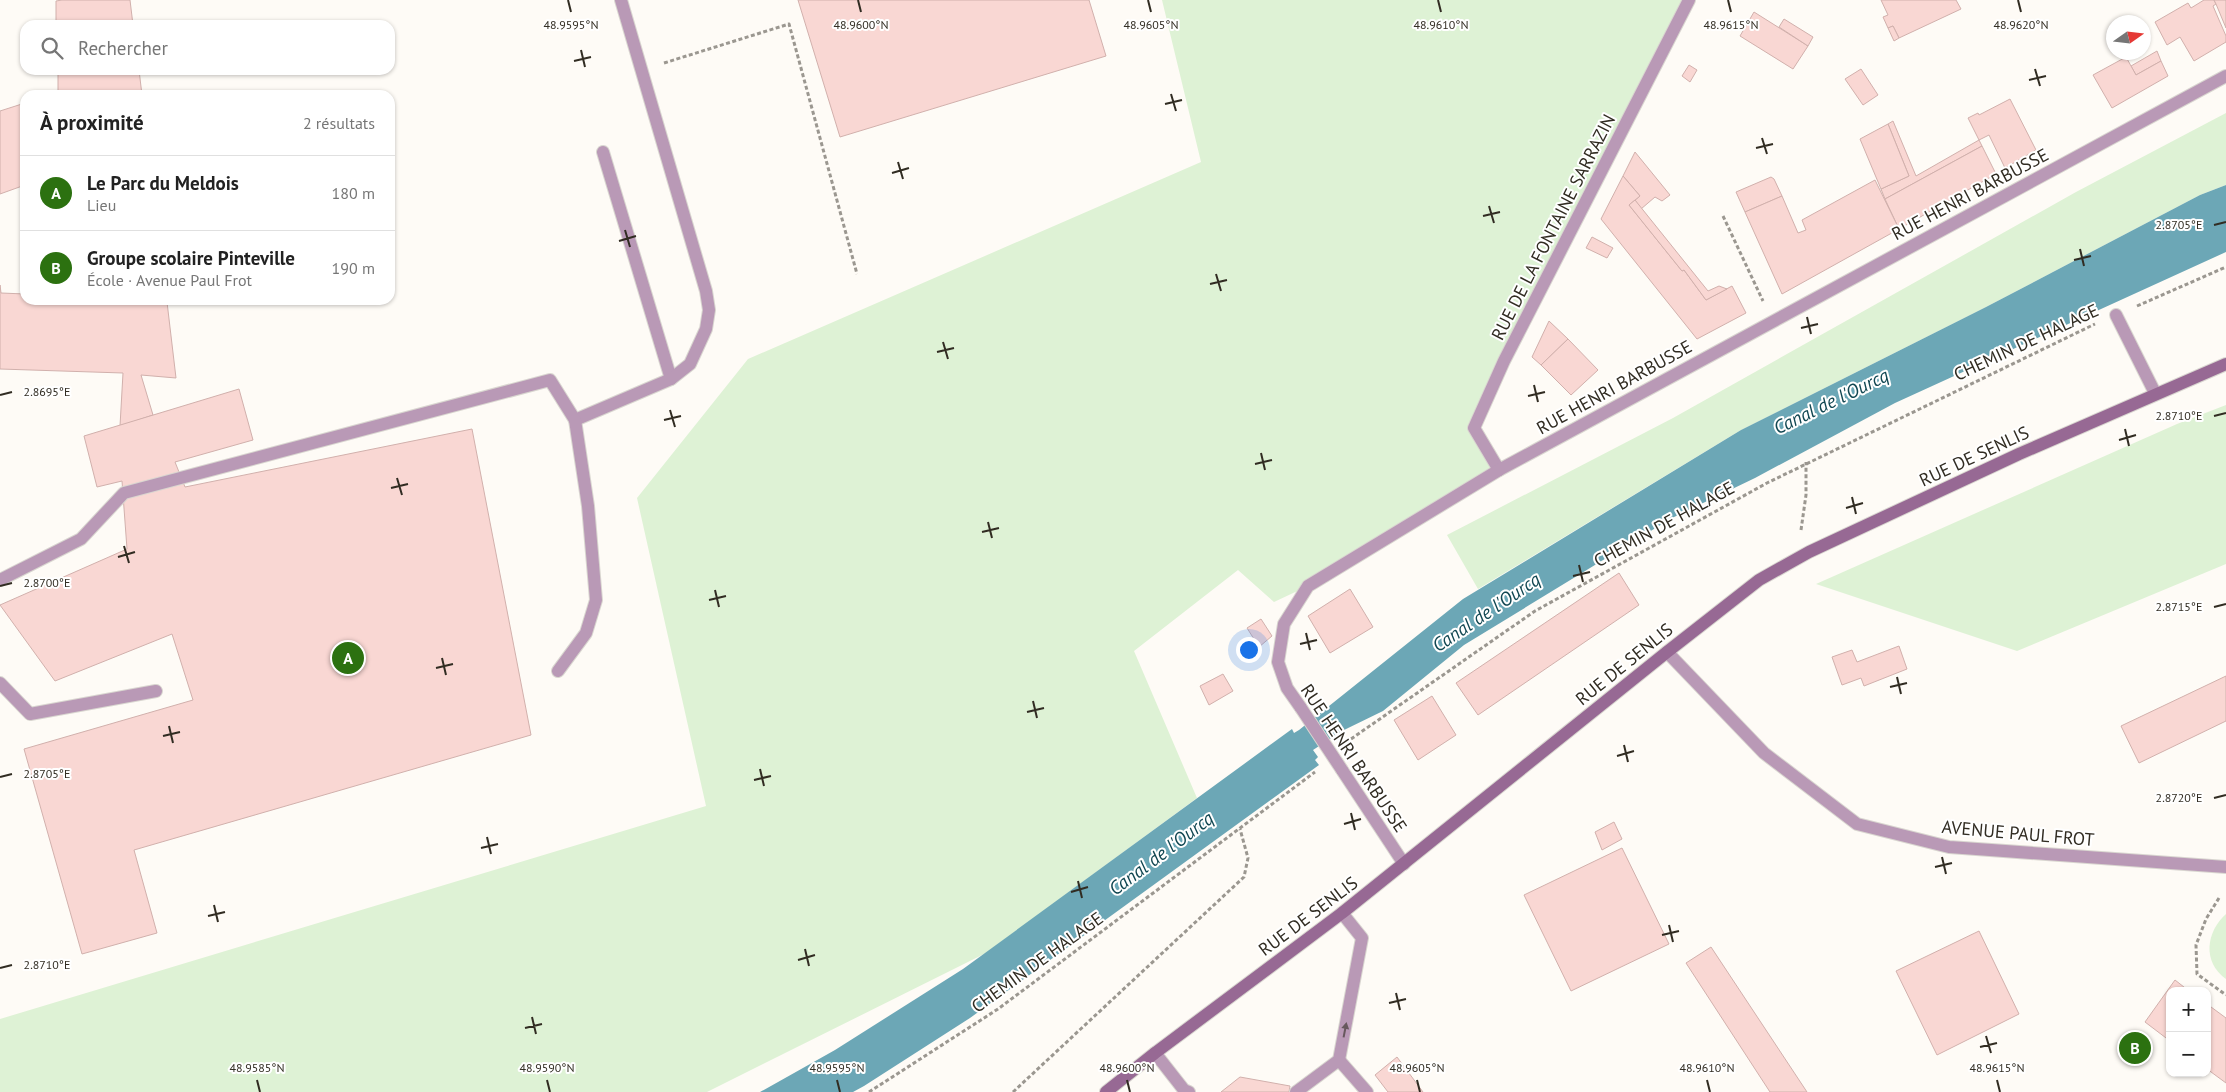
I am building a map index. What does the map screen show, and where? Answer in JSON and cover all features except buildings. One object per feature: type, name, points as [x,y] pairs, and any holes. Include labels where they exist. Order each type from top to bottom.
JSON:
[{"type":"main road","name":"RUE DE SENLIS","points":[[1106,1092],[1342,913],[1759,580],[1809,552],[2156,393],[2226,364]]},
{"type":"street","points":[[575,420],[671,379],[690,364],[706,329],[709,310],[706,292],[622,0]]},
{"type":"street","name":"RUE DE LA FONTAINE SARRAZIN","points":[[1499,470],[1474,428],[1504,362],[1689,0]]},
{"type":"street","name":"RUE HENRI BARBUSSE","points":[[1404,864],[1287,688],[1278,662],[1284,624],[1308,586],[1499,470],[2226,76]]},
{"type":"street","points":[[603,152],[671,379]]},
{"type":"street","points":[[2116,315],[2156,393]]},
{"type":"street","points":[[0,580],[81,539],[124,493],[550,380],[575,420],[588,506],[596,600],[586,633],[558,671]]},
{"type":"street","name":"AVENUE PAUL FROT","points":[[1667,652],[1764,753],[1857,824],[1949,847],[2226,867]]},
{"type":"street","points":[[0,683],[30,714],[156,691]]},
{"type":"street","points":[[1296,1092],[1339,1060],[1362,938],[1342,913]]},
{"type":"street","points":[[1155,1053],[1184,1090],[1189,1092]]},
{"type":"street","points":[[1339,1060],[1367,1092]]},
{"type":"path","points":[[642,70],[789,24],[857,274]]},
{"type":"path","points":[[1723,216],[1772,321]]},
{"type":"path","name":"CHEMIN DE HALAGE","points":[[1350,741],[1535,611],[1806,462],[2062,338],[2226,268]]},
{"type":"path","points":[[1806,462],[1806,495],[1801,531],[1809,552]]},
{"type":"path","name":"CHEMIN DE HALAGE","points":[[869,1092],[998,1009],[1321,768]]},
{"type":"path","points":[[1013,1092],[1244,877],[1248,858],[1240,829]]},
{"type":"path","points":[[2219,898],[2206,919],[2196,946],[2196,974],[2226,995]]},
{"type":"green space","points":[[1162,0],[1689,0],[1474,428],[1499,470],[1308,586],[1274,602],[1238,570],[1134,651],[1197,798],[986,953],[707,1092],[0,1092],[0,1019],[706,806],[637,498],[748,359],[1201,162]]},
{"type":"green space","points":[[2226,113],[2226,185],[2200,195],[1986,307],[1741,430],[1478,589],[1447,535],[1673,418],[2076,192]]},
{"type":"green space","points":[[2226,405],[2226,564],[2017,651],[1816,584],[2177,424]]},
{"type":"green space","points":[[2226,914],[2226,979],[2213,964],[2210,956],[2210,947],[2214,929]]},
{"type":"water","name":"Canal de l'Ourcq","points":[[2226,185],[2226,252],[1895,403],[1755,478],[1672,518],[1464,645],[1383,711],[1342,731],[1313,750],[1318,757],[1315,760],[1319,765],[970,1018],[864,1086],[853,1092],[760,1092],[835,1050],[963,969],[1292,729],[1294,733],[1299,730],[1463,599],[1741,430],[1986,307],[2200,195]]},
{"type":"place","name":"Le Parc du Meldois","points":[[348,658]]},
{"type":"place","name":"Groupe scolaire Pinteville","points":[[2135,1048]]}]
